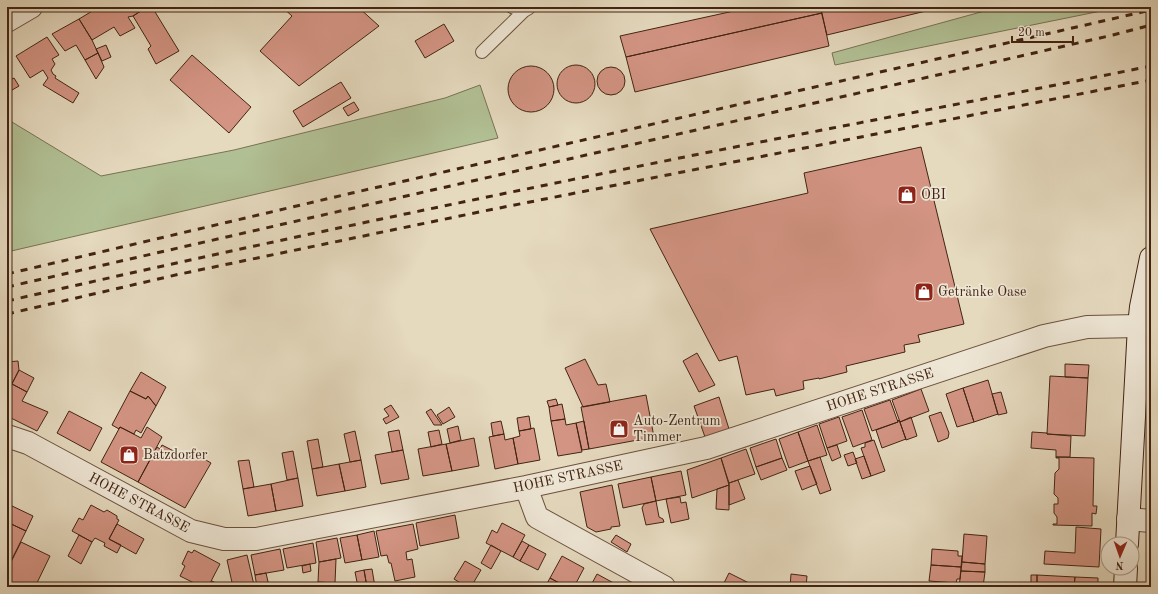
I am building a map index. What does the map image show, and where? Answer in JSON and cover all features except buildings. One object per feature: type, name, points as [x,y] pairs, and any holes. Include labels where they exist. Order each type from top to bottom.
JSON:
[{"type":"street","points":[[7,21],[31,7]]},
{"type":"street","points":[[1127,536],[1139,326],[1141,307],[1151,258]]},
{"type":"street","name":"HOHE STRASSE","points":[[7,436],[28,443],[191,532],[224,539],[256,540],[526,487],[706,448],[1044,336],[1087,327],[1139,326]]},
{"type":"street","points":[[526,487],[537,517],[664,587]]},
{"type":"street","points":[[1128,519],[1151,521]]},
{"type":"street","points":[[1125,587],[1126,576]]},
{"type":"lane","points":[[512,7],[527,9]]},
{"type":"lane","points":[[482,52],[527,9]]},
{"type":"green space","points":[[999,7],[1111,7],[1111,9],[835,65],[832,53]]},
{"type":"green space","points":[[480,85],[498,138],[7,252],[7,119],[101,176],[234,150],[445,98]]},
{"type":"railway","points":[[7,274],[352,193],[1151,10]]},
{"type":"railway","points":[[7,287],[1113,35],[1151,25]]},
{"type":"railway","points":[[7,301],[248,247],[489,197],[713,151],[1151,66]]},
{"type":"railway","points":[[7,314],[180,274],[484,211],[1151,80]]},
{"type":"place","name":"OBI","points":[[907,195]]},
{"type":"place","name":"Getränke Oase","points":[[924,292]]},
{"type":"place","name":"Auto-Zentrum Timmer","points":[[619,429]]},
{"type":"place","name":"Batzdorfer","points":[[129,455]]}]
